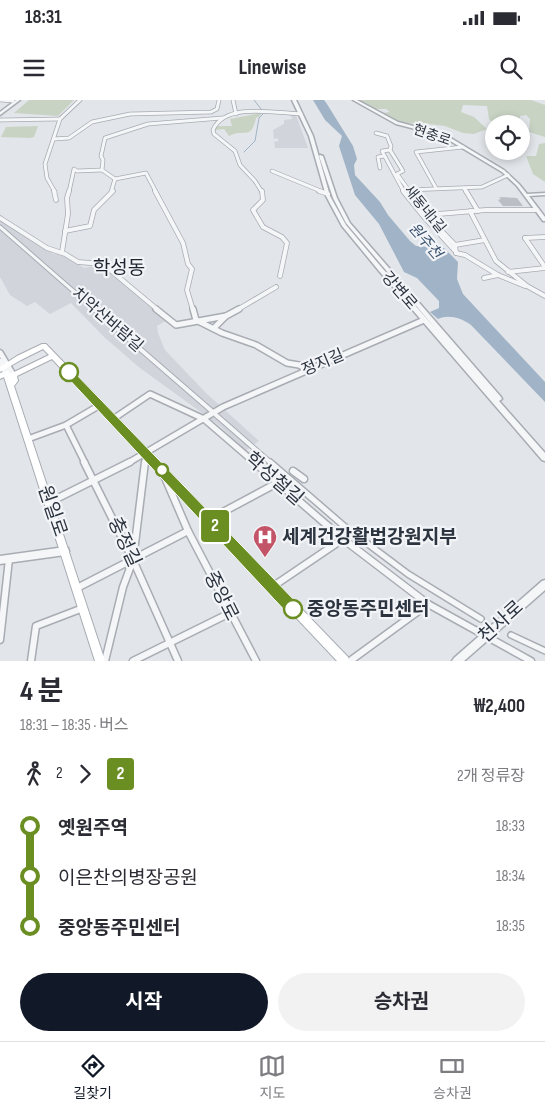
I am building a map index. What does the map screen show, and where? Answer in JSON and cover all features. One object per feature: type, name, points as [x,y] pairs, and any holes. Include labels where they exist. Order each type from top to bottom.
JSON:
[{"type":"main road","points":[[3,366],[43,346],[344,661]]},
{"type":"main road","points":[[3,366],[53,356]]},
{"type":"main road","name":"원일로","points":[[3,366],[15,381],[10,385],[48,503],[66,551],[100,661]]},
{"type":"street","points":[[2,100],[15,100]]},
{"type":"street","points":[[8,118],[1,113],[15,100]]},
{"type":"street","points":[[56,200],[55,192],[47,178],[45,164],[60,120],[80,100]]},
{"type":"street","points":[[54,139],[69,138],[92,122],[130,114],[211,112],[217,109],[219,100]]},
{"type":"street","points":[[233,100],[236,114]]},
{"type":"street","name":"강변로","points":[[295,100],[315,136],[339,208],[348,224],[545,458]]},
{"type":"street","name":"현충로","points":[[355,100],[397,123],[443,135],[508,175],[545,220]]},
{"type":"street","points":[[280,276],[287,243],[282,237],[263,227],[253,210],[263,200],[263,192],[249,173],[239,164],[234,150],[214,134],[215,123],[236,114],[260,110],[284,114],[303,114]]},
{"type":"street","name":"강변로","points":[[303,114],[328,194],[335,210],[357,242],[545,451]]},
{"type":"street","points":[[0,120],[8,118],[60,120]]},
{"type":"street","points":[[102,170],[104,162],[101,156],[103,141],[107,137],[135,125],[181,118],[224,118]]},
{"type":"street","name":"새동네1길","points":[[376,133],[387,136],[392,146],[390,150],[403,171],[397,174],[426,215],[455,245],[456,253]]},
{"type":"street","points":[[436,188],[416,152],[463,147]]},
{"type":"street","points":[[390,150],[382,151],[391,171],[411,204],[456,253],[465,255],[498,275],[527,286],[545,296]]},
{"type":"street","points":[[380,168],[378,157],[384,156]]},
{"type":"street","points":[[62,252],[68,214],[67,198],[74,169],[77,171],[102,170],[115,179],[146,173],[183,243],[188,264],[192,269],[187,290],[196,320],[222,334],[256,345],[287,363],[299,365],[307,370]]},
{"type":"street","points":[[272,171],[328,194]]},
{"type":"street","points":[[408,190],[482,187],[508,175]]},
{"type":"street","points":[[65,231],[90,226],[94,210],[114,190],[115,179]]},
{"type":"street","points":[[464,188],[478,211]]},
{"type":"street","points":[[525,195],[545,194]]},
{"type":"street","points":[[426,215],[470,211],[537,210]]},
{"type":"street","points":[[470,211],[496,261],[527,286]]},
{"type":"street","points":[[0,218],[47,248],[62,252],[78,262],[103,264],[176,325],[226,316]]},
{"type":"street","name":"치악산바람길","points":[[0,227],[344,526],[408,574],[481,619]]},
{"type":"street","points":[[484,278],[508,272],[545,267],[525,238],[545,237]]},
{"type":"street","points":[[455,245],[485,240]]},
{"type":"street","points":[[214,328],[226,316],[276,287]]},
{"type":"street","name":"정지길","points":[[48,503],[146,454],[215,414],[223,407],[427,319]]},
{"type":"street","name":"학성철길","points":[[112,419],[150,394],[204,419],[343,539],[428,604],[531,661]]},
{"type":"street","points":[[28,439],[66,425],[100,405]]},
{"type":"street","name":"충정길","points":[[66,425],[133,560],[178,661]]},
{"type":"street","points":[[105,661],[123,587],[133,560],[146,454]]},
{"type":"street","name":"중앙로","points":[[162,470],[188,531],[256,661]]},
{"type":"street","points":[[293,471],[304,479]]},
{"type":"street","points":[[210,519],[279,482]]},
{"type":"street","points":[[77,588],[188,531]]},
{"type":"street","points":[[272,587],[343,539]]},
{"type":"street","points":[[0,640],[4,560],[66,551]]},
{"type":"street","name":"천사로","points":[[457,661],[545,584]]},
{"type":"street","points":[[350,661],[428,604]]},
{"type":"street","points":[[31,661],[36,626],[83,608]]},
{"type":"street","points":[[133,661],[230,613]]},
{"type":"street","points":[[512,635],[545,651]]},
{"type":"shaded area","points":[[291,115],[296,115],[308,148],[275,148],[274,142],[279,141],[277,138],[274,139],[273,130],[284,124],[284,120],[292,119]]},
{"type":"shaded area","points":[[0,220],[54,254],[66,255],[84,268],[101,265],[167,320],[157,326],[165,350],[206,393],[259,441],[245,451],[220,426],[140,368],[104,337],[71,303],[50,314],[35,302],[27,306],[10,295],[0,277]]},
{"type":"green space","points":[[29,100],[74,100],[58,116],[14,113]]},
{"type":"green space","points":[[356,100],[531,100],[545,105],[545,137],[530,132],[530,115],[488,115],[487,106],[463,105],[461,112],[474,117],[485,127],[485,130],[474,134],[463,133],[445,126],[420,123],[400,124],[382,113],[390,112],[386,109],[370,109]]},
{"type":"green space","points":[[261,113],[256,118],[249,132],[229,136],[224,129],[215,130],[215,126],[232,126],[230,119]]},
{"type":"green space","points":[[38,126],[34,137],[1,137],[6,127]]},
{"type":"green space","points":[[545,143],[545,182],[533,174],[528,160],[530,160],[530,156],[536,156],[539,144]]},
{"type":"water","points":[[313,100],[324,100],[327,104],[353,146],[357,159],[354,165],[355,175],[380,202],[388,215],[410,241],[416,246],[444,248],[458,262],[457,279],[463,294],[545,382],[545,402],[471,325],[455,318],[446,317],[438,319],[430,312],[439,308],[439,301],[417,278],[404,272],[379,224],[355,195],[339,146],[342,136],[325,120]]},
{"type":"building","points":[[499,197],[517,198],[523,206],[503,206],[498,200],[501,199]]},
{"type":"waterway","points":[[254,100],[261,109]]},
{"type":"waterway","points":[[244,152],[255,141],[259,118],[263,114]]},
{"type":"bus line","name":"2","points":[[69,372],[293,609]]},
{"type":"place","name":"세계건강활법강원지부","points":[[265,558]]},
{"type":"place","name":"중앙동주민센터","points":[[293,609]]},
{"type":"district","name":"학성동","points":[[119,268]]},
{"type":"water label","name":"원주천","points":[[425,241]]}]
